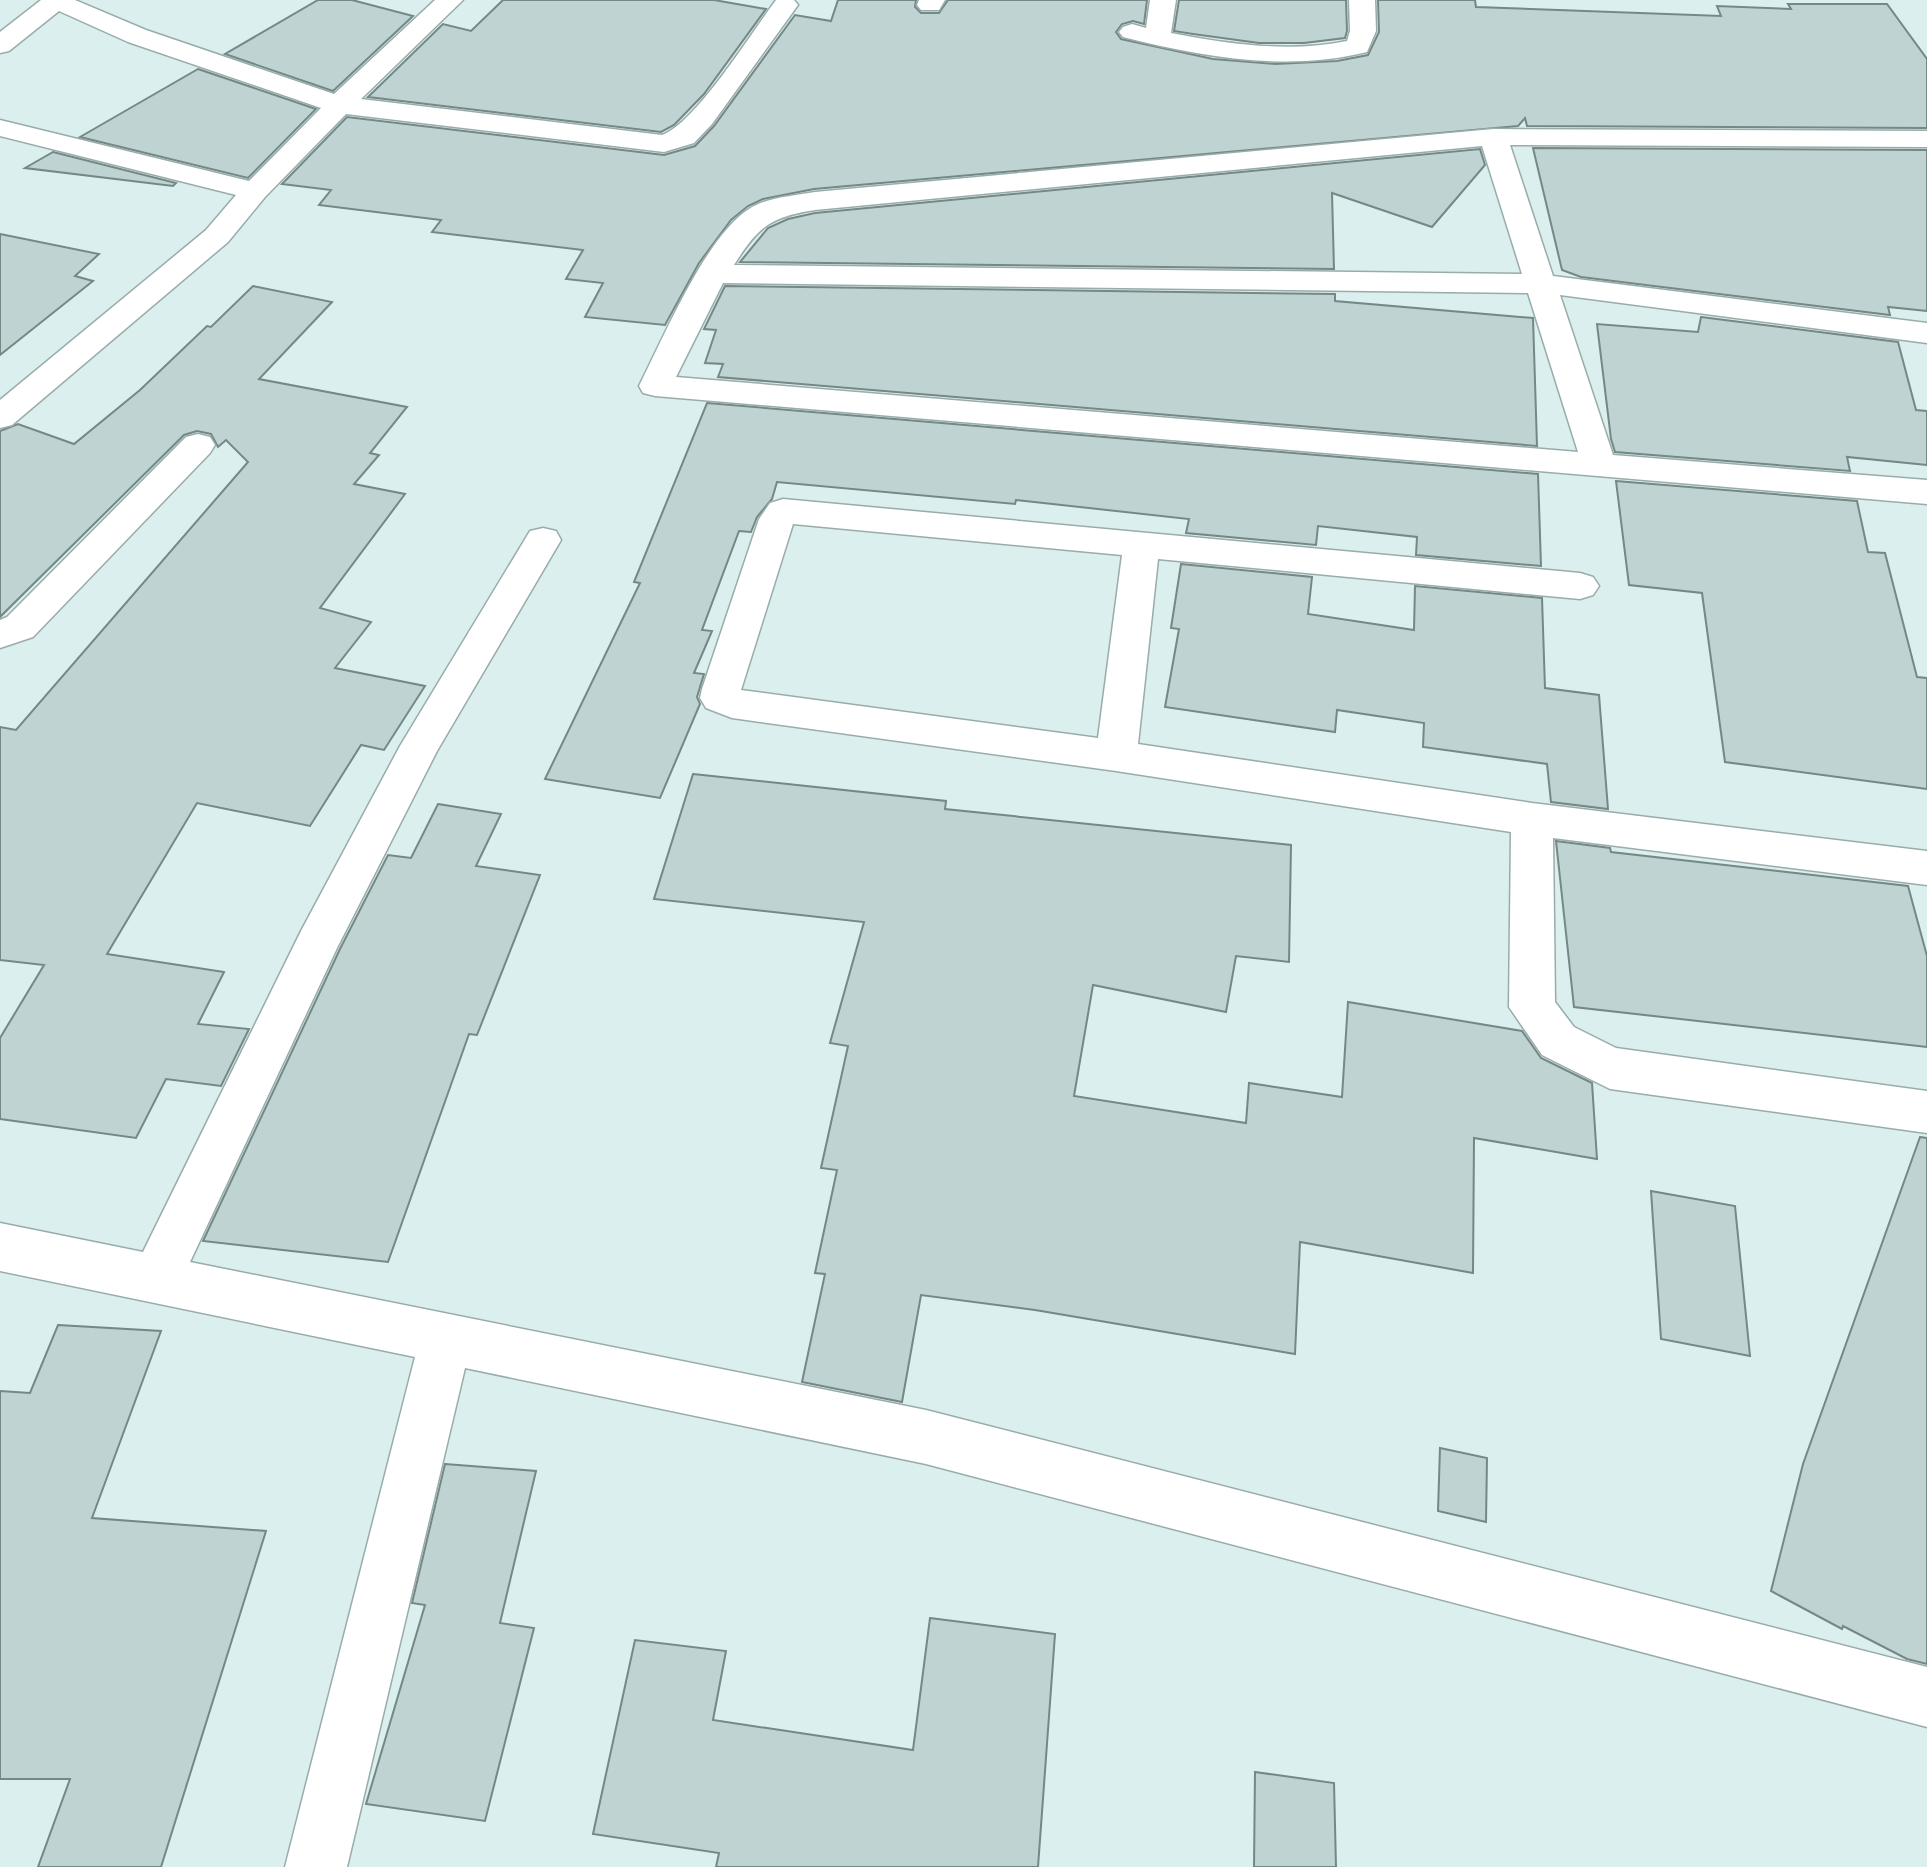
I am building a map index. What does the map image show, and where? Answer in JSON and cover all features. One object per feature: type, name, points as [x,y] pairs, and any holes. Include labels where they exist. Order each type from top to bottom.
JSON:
[{"type":"street","points":[[0,45],[55,0],[137,36],[339,105],[664,144],[684,137],[702,118],[792,3]]},
{"type":"street","points":[[1163,0],[1144,35],[1266,51],[1336,54],[1358,46],[1363,31],[1362,0]]},
{"type":"street","points":[[0,417],[217,236],[255,191],[439,2]]},
{"type":"street","points":[[756,3],[792,3]]},
{"type":"street","points":[[0,128],[255,191]]},
{"type":"street","points":[[1927,139],[1493,137],[792,205],[758,215],[722,258],[655,386],[1927,492]]},
{"type":"street","points":[[1493,137],[1600,467]]},
{"type":"street","points":[[713,274],[1543,284],[1927,333]]},
{"type":"street","points":[[0,634],[20,627],[198,445]]},
{"type":"street","points":[[1580,586],[783,511],[777,519],[720,698],[732,703],[1116,756],[1532,819],[1927,868]]},
{"type":"street","points":[[156,1279],[317,944],[420,746],[543,540]]},
{"type":"street","points":[[1116,756],[1142,544]]},
{"type":"street","points":[[1532,819],[1532,1007],[1558,1041],[1610,1068],[1927,1112]]},
{"type":"street","points":[[0,1247],[926,1437],[1927,1697]]},
{"type":"street","points":[[316,1867],[446,1339]]},
{"type":"building","points":[[318,0],[352,0],[413,16],[333,91],[225,54]]},
{"type":"building","points":[[503,0],[714,0],[766,9],[704,94],[674,125],[661,132],[368,97],[443,24],[471,31]]},
{"type":"building","points":[[838,0],[916,0],[915,7],[921,13],[939,13],[948,0],[1147,0],[1144,24],[1133,21],[1122,24],[1116,32],[1121,39],[1213,59],[1275,64],[1337,61],[1368,55],[1379,32],[1378,0],[1475,0],[1476,7],[1721,16],[1717,6],[1791,9],[1788,4],[1887,4],[1927,59],[1927,128],[1527,126],[1525,118],[1518,126],[814,189],[763,199],[731,220],[699,263],[665,325],[585,317],[603,283],[566,279],[583,250],[432,232],[441,220],[319,205],[331,190],[282,184],[347,117],[664,155],[695,146],[714,126],[795,15],[831,21]]},
{"type":"building","points":[[1179,0],[1346,0],[1347,31],[1345,38],[1304,43],[1259,43],[1174,31]]},
{"type":"building","points":[[198,69],[316,109],[248,178],[80,137]]},
{"type":"building","points":[[1533,148],[1927,150],[1927,311],[1888,307],[1890,315],[1581,277],[1562,270]]},
{"type":"building","points":[[1480,149],[1485,165],[1432,227],[1332,193],[1334,269],[740,262],[768,228],[788,219],[815,213]]},
{"type":"building","points":[[53,152],[176,183],[173,186],[25,168]]},
{"type":"building","points":[[0,234],[99,254],[75,276],[93,281],[0,355]]},
{"type":"building","points":[[253,286],[332,302],[259,379],[407,407],[370,453],[379,455],[354,484],[405,494],[320,608],[371,622],[335,668],[425,686],[384,750],[361,745],[310,826],[197,803],[107,954],[224,972],[198,1024],[249,1029],[221,1086],[166,1079],[136,1138],[0,1119],[0,1038],[44,965],[0,960],[0,727],[16,730],[248,462],[226,440],[218,447],[211,434],[197,431],[184,435],[0,617],[0,431],[18,424],[74,444],[140,390]]},
{"type":"building","points":[[725,286],[1335,294],[1335,301],[1533,318],[1537,446],[718,377],[723,364],[705,363],[716,330],[704,329]]},
{"type":"building","points":[[1701,317],[1898,342],[1916,410],[1927,411],[1927,465],[1847,457],[1850,471],[1615,452],[1597,324],[1698,332]]},
{"type":"building","points":[[707,403],[1538,474],[1541,566],[1416,555],[1417,537],[1318,526],[1316,545],[1186,533],[1189,519],[1016,500],[1015,504],[777,482],[772,499],[757,517],[751,532],[739,531],[702,630],[712,631],[694,673],[704,674],[697,697],[700,704],[660,798],[545,779],[640,583],[634,582]]},
{"type":"building","points":[[1616,481],[1857,501],[1868,552],[1885,553],[1917,677],[1927,678],[1927,789],[1725,762],[1702,593],[1629,585]]},
{"type":"building","points":[[1181,564],[1312,577],[1308,614],[1414,630],[1415,586],[1542,598],[1545,688],[1599,695],[1608,809],[1551,802],[1547,764],[1423,747],[1424,723],[1337,710],[1335,732],[1165,707],[1179,629],[1171,628]]},
{"type":"building","points":[[693,774],[946,801],[945,809],[1291,845],[1289,962],[1236,956],[1226,1012],[1093,985],[1074,1096],[1246,1123],[1249,1083],[1342,1097],[1348,1002],[1522,1031],[1541,1058],[1592,1083],[1597,1159],[1474,1138],[1473,1273],[1300,1242],[1295,1354],[1035,1310],[921,1295],[902,1402],[802,1382],[825,1274],[815,1273],[837,1170],[821,1168],[848,1046],[830,1043],[864,922],[654,899]]},
{"type":"building","points":[[438,804],[501,814],[476,866],[540,875],[477,1035],[469,1034],[388,1262],[203,1241],[340,949],[388,855],[411,858]]},
{"type":"building","points":[[1556,841],[1610,848],[1611,852],[1908,886],[1927,956],[1927,1047],[1574,1007]]},
{"type":"building","points":[[1920,1137],[1927,1138],[1927,1664],[1907,1659],[1843,1626],[1842,1629],[1771,1591],[1803,1464]]},
{"type":"building","points":[[1651,1191],[1735,1206],[1750,1356],[1661,1339]]},
{"type":"building","points":[[58,1325],[161,1331],[92,1518],[266,1531],[161,1867],[38,1867],[70,1779],[0,1779],[0,1391],[30,1393]]},
{"type":"building","points":[[1440,1448],[1487,1458],[1486,1522],[1438,1511]]},
{"type":"building","points":[[445,1464],[536,1471],[500,1623],[534,1628],[485,1821],[366,1804],[425,1605],[412,1603]]},
{"type":"building","points":[[930,1618],[1055,1634],[1038,1867],[716,1867],[719,1853],[593,1834],[635,1640],[726,1651],[713,1720],[913,1750]]},
{"type":"building","points":[[1255,1772],[1334,1783],[1336,1867],[1254,1867]]}]
